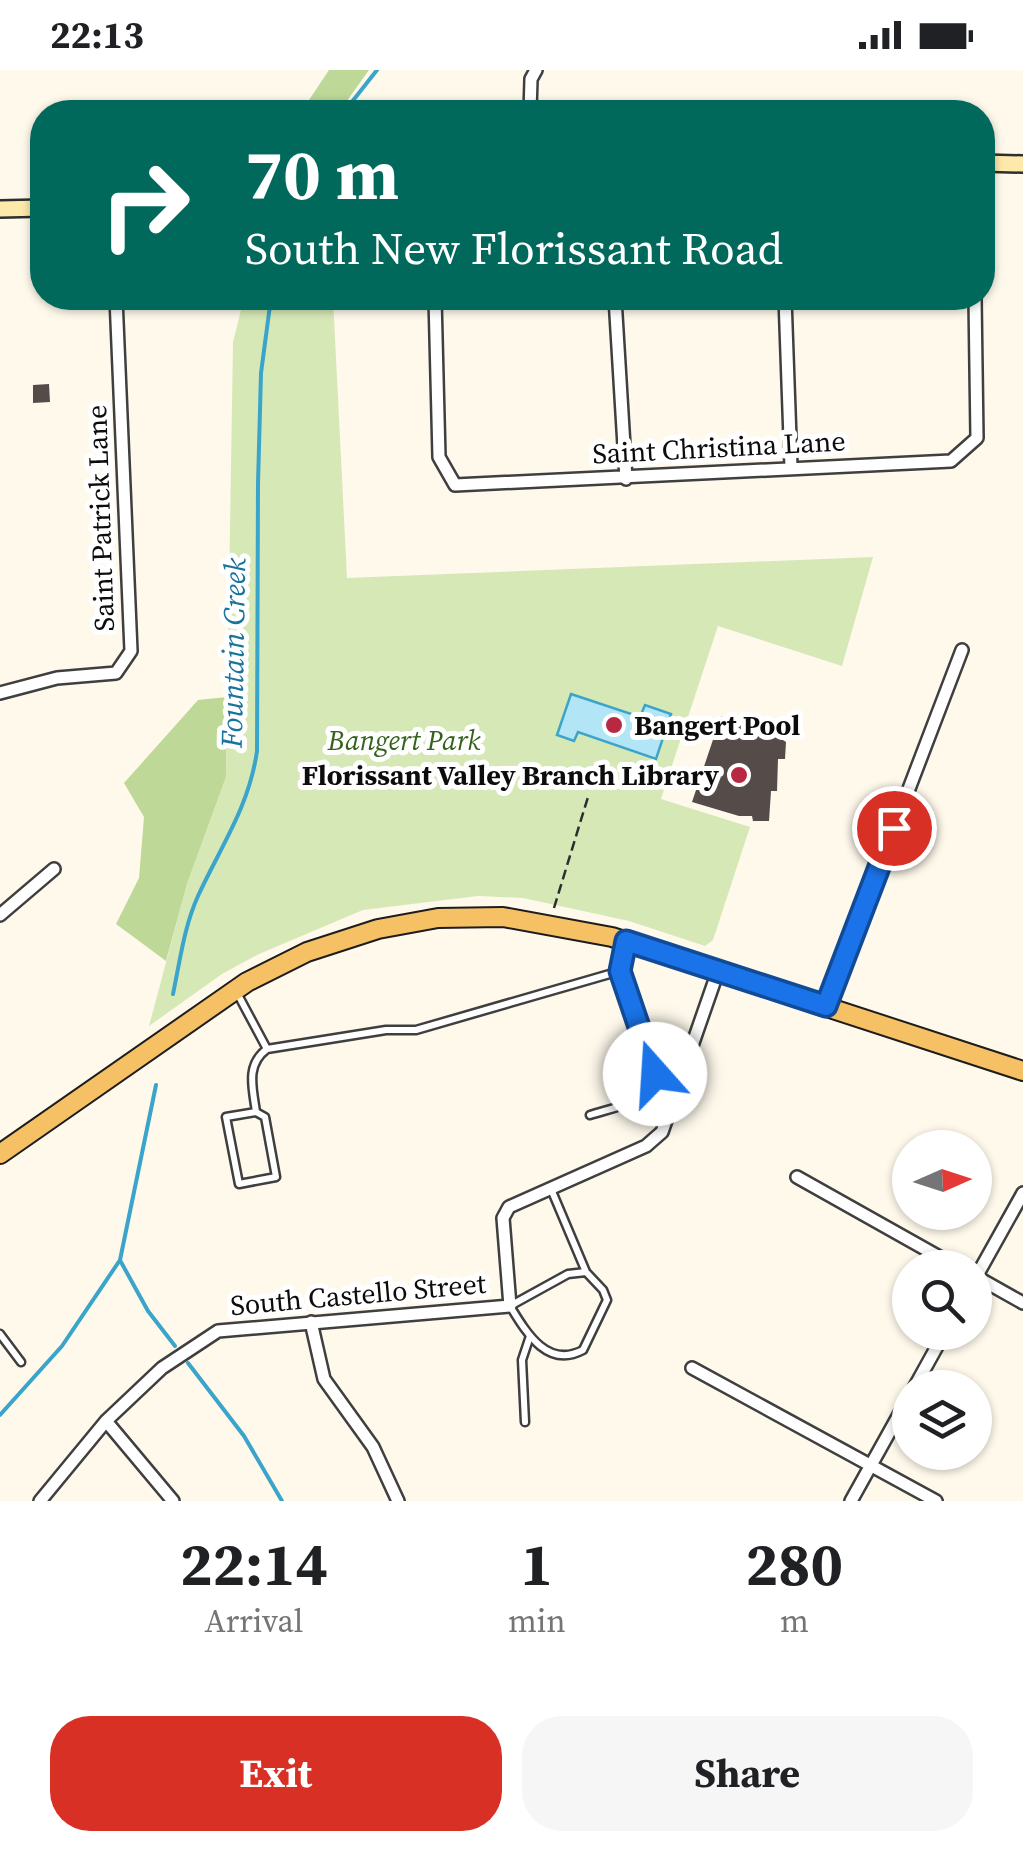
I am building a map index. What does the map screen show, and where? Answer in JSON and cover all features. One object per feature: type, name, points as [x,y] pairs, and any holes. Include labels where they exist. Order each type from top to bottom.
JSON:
[{"type":"main road","points":[[0,1154],[236,990],[307,952],[378,929],[438,918],[503,917],[626,941],[1023,1070]]},
{"type":"street","points":[[530,100],[531,79],[536,70]]},
{"type":"street","points":[[995,163],[1023,164]]},
{"type":"street","points":[[0,210],[30,209]]},
{"type":"street","name":"Saint Patrick Lane","points":[[0,693],[57,678],[116,673],[131,651],[117,310]]},
{"type":"street","name":"Saint Christina Lane","points":[[435,310],[439,457],[455,485],[951,461],[976,438],[976,310]]},
{"type":"street","points":[[616,310],[626,479]]},
{"type":"street","points":[[785,310],[791,467]]},
{"type":"street","points":[[826,1006],[962,650]]},
{"type":"street","points":[[0,915],[54,868]]},
{"type":"street","points":[[510,1306],[503,1218],[509,1208],[646,1146],[662,1132],[718,971]]},
{"type":"street","points":[[797,1178],[927,1250]]},
{"type":"street","points":[[990,1250],[1023,1193]]},
{"type":"street","points":[[992,1286],[1023,1303]]},
{"type":"street","name":"South Castello Street","points":[[40,1501],[106,1421],[162,1368],[218,1331],[510,1306]]},
{"type":"street","points":[[311,1322],[324,1379],[372,1447],[398,1501]]},
{"type":"street","points":[[692,1368],[936,1501]]},
{"type":"street","points":[[106,1421],[174,1501]]},
{"type":"street","points":[[850,1501],[892,1427]]},
{"type":"lane","points":[[590,1115],[640,1098],[654,1084],[655,1074],[620,971],[626,941]]},
{"type":"lane","points":[[256,1112],[251,1077],[259,1055],[267,1049],[386,1030],[416,1030],[620,971]]},
{"type":"lane","points":[[236,990],[267,1049]]},
{"type":"lane","points":[[256,1112],[265,1117],[276,1177],[238,1184],[226,1117],[256,1112]]},
{"type":"lane","points":[[550,1188],[586,1272],[607,1300],[588,1344],[574,1355],[556,1356],[530,1336],[510,1306],[568,1274],[586,1272]]},
{"type":"lane","points":[[0,1334],[20,1362]]},
{"type":"lane","points":[[525,1422],[522,1360],[530,1336]]},
{"type":"path","points":[[551,924],[588,797]]},
{"type":"green space","points":[[329,70],[369,70],[348,100],[309,100]]},
{"type":"green space","name":"Bangert Park","points":[[241,310],[334,310],[347,578],[873,557],[842,666],[718,626],[661,799],[750,827],[713,940],[705,946],[629,921],[523,898],[478,896],[363,910],[222,974],[149,1026],[187,884],[226,777],[233,342]]},
{"type":"green space","points":[[227,697],[226,777],[187,884],[166,961],[116,924],[139,878],[144,817],[124,783],[198,700]]},
{"type":"water","name":"Bangert Pool","points":[[571,694],[640,717],[645,705],[671,714],[656,759],[578,732],[574,741],[557,735]]},
{"type":"building","points":[[49,384],[50,402],[33,403],[33,385]]},
{"type":"building","name":"Florissant Valley Branch Library","points":[[721,716],[772,733],[786,742],[785,759],[778,759],[777,791],[771,791],[769,821],[753,821],[752,816],[692,802]]},
{"type":"waterway","name":"Fountain Creek","points":[[353,100],[377,70]]},
{"type":"waterway","name":"Fountain Creek","points":[[173,994],[193,908],[241,808],[257,751],[261,373],[269,310]]},
{"type":"waterway","name":"Fountain Creek","points":[[0,1415],[62,1346],[120,1260],[156,1085]]},
{"type":"waterway","points":[[121,1262],[148,1311],[175,1346]]},
{"type":"waterway","points":[[188,1363],[244,1436],[282,1501]]},
{"type":"place","name":"Bangert Pool","points":[[614,725]]},
{"type":"place","name":"Florissant Valley Branch Library","points":[[739,775]]},
{"type":"route","points":[[655,1074],[620,971],[626,941],[826,1006],[894,828]]}]
